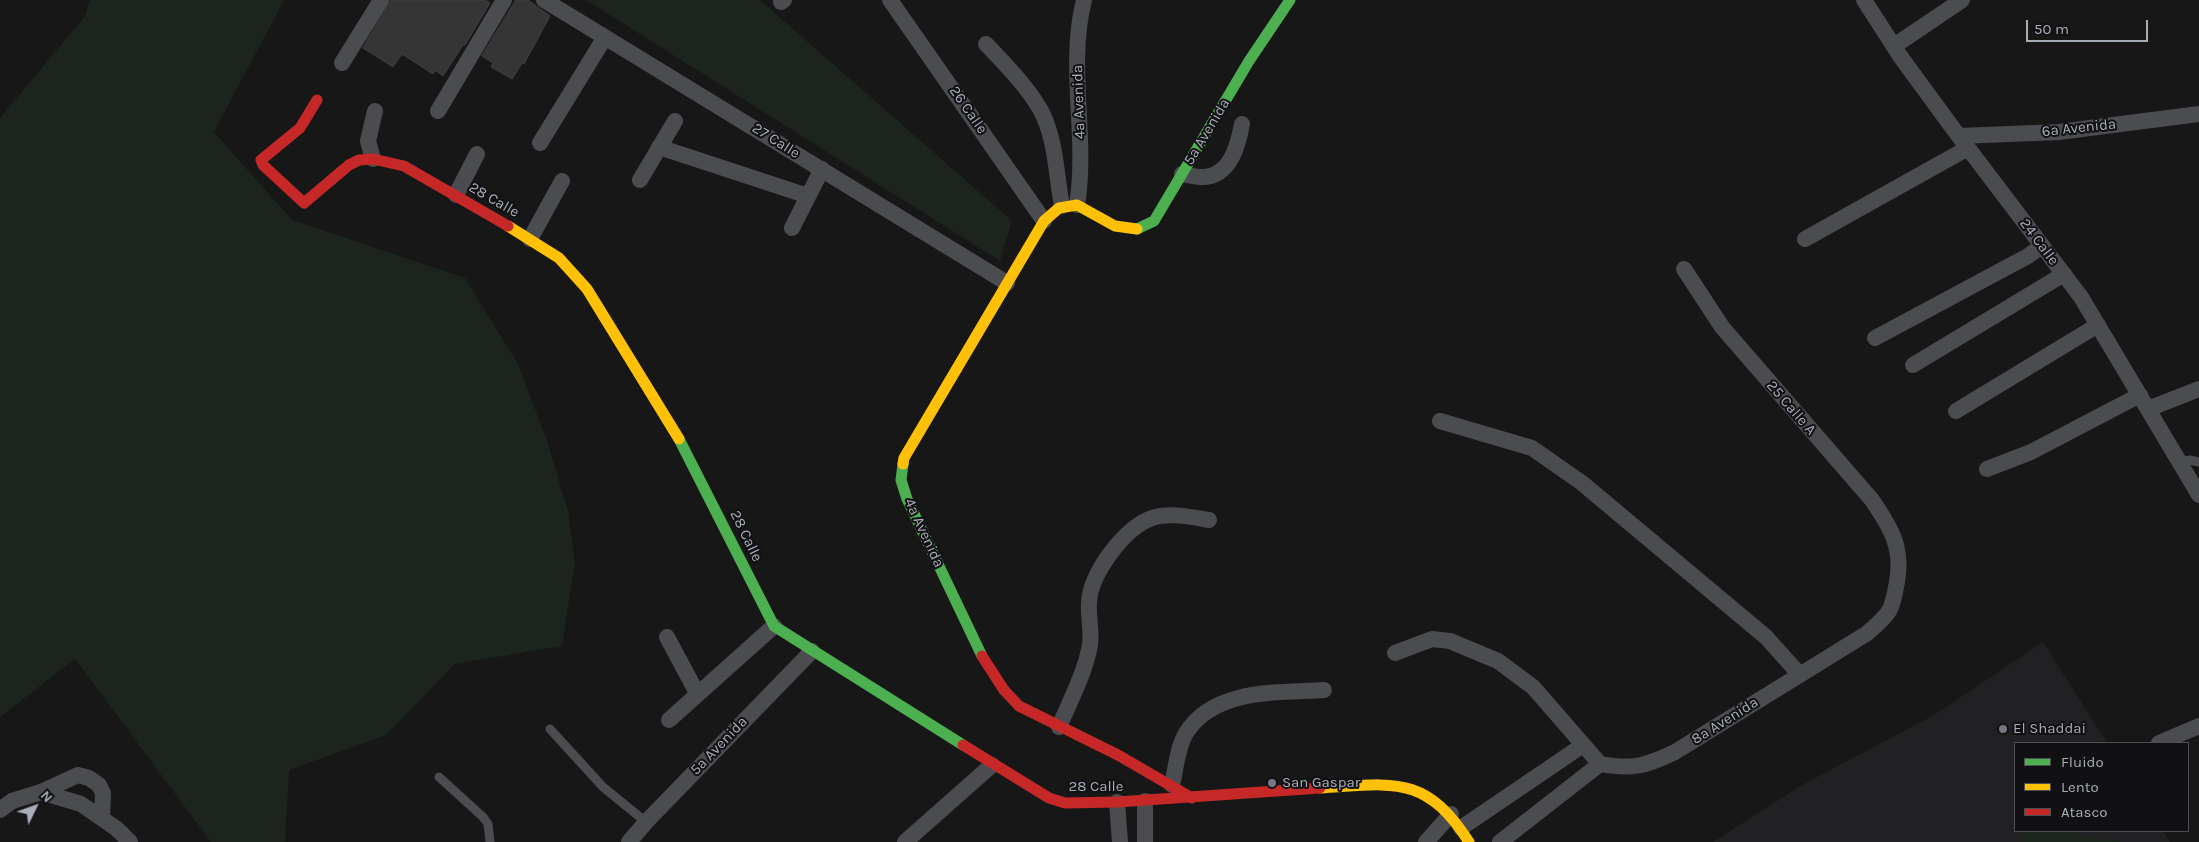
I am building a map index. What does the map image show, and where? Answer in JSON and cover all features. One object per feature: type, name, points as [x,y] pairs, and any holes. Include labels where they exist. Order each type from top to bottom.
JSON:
[{"type":"street","points":[[342,63],[381,0]]},
{"type":"street","points":[[438,111],[504,0]]},
{"type":"street","name":"27 Calle","points":[[544,0],[1007,283]]},
{"type":"street","name":"26 Calle","points":[[890,0],[1044,221]]},
{"type":"street","name":"4a Avenida","points":[[1084,0],[1078,46],[1081,178],[1070,205],[1044,221],[1007,283],[904,458],[901,480],[907,499],[978,649],[994,677],[1020,706],[1118,755],[1192,798]]},
{"type":"street","name":"5a Avenida","points":[[1070,205],[1126,231],[1142,229],[1160,215],[1249,61],[1290,0]]},
{"type":"street","name":"24 Calle","points":[[1864,0],[1894,46],[1964,142],[2081,297],[2199,495]]},
{"type":"street","points":[[1894,46],[1962,0]]},
{"type":"street","points":[[540,143],[605,37]]},
{"type":"street","points":[[986,44],[1011,70],[1040,110],[1070,205]]},
{"type":"street","points":[[317,100],[310,118],[302,128],[261,160],[263,165],[304,203],[349,164],[366,160],[375,111]]},
{"type":"street","name":"6a Avenida","points":[[1964,142],[2199,114]]},
{"type":"street","points":[[640,180],[675,120]]},
{"type":"street","points":[[1182,174],[1204,178],[1222,171],[1237,148],[1242,124]]},
{"type":"street","points":[[1805,239],[1964,142]]},
{"type":"street","points":[[660,148],[808,196]]},
{"type":"street","points":[[456,196],[477,154]]},
{"type":"street","name":"28 Calle","points":[[366,160],[404,166],[530,239],[559,258],[587,289],[689,455],[774,626],[992,765],[1049,798],[1065,802],[1117,802],[1192,798]]},
{"type":"street","points":[[792,228],[822,169]]},
{"type":"street","points":[[530,239],[562,181]]},
{"type":"street","points":[[1875,338],[2028,256],[2042,246]]},
{"type":"street","name":"25 Calle A","points":[[1684,269],[1722,327],[1872,500],[1887,523],[1898,546]]},
{"type":"street","points":[[1913,365],[2064,274]]},
{"type":"street","points":[[1956,412],[2098,325]]},
{"type":"street","points":[[1988,469],[2144,402],[2199,389]]},
{"type":"street","points":[[1440,421],[1532,448],[1582,484],[1766,637],[1800,675]]},
{"type":"street","points":[[1059,727],[1090,646],[1092,628],[1088,603],[1097,577],[1110,555],[1129,530],[1153,518],[1181,516],[1209,520]]},
{"type":"street","name":"8a Avenida","points":[[1600,764],[1615,766],[1648,765],[1675,752],[1866,634],[1890,610],[1898,579],[1898,546]]},
{"type":"street","points":[[669,720],[774,626]]},
{"type":"street","points":[[667,637],[697,693]]},
{"type":"street","points":[[1395,653],[1432,639],[1450,641],[1498,661],[1533,687],[1600,764],[1500,842]]},
{"type":"street","name":"5a Avenida","points":[[629,842],[646,822],[812,652]]},
{"type":"street","points":[[1172,786],[1186,734],[1203,715],[1226,700],[1324,690]]},
{"type":"street","points":[[2161,742],[2199,726]]},
{"type":"street","points":[[1461,828],[1583,745]]},
{"type":"street","points":[[905,842],[992,765]]},
{"type":"street","points":[[0,810],[12,801],[41,792],[78,775],[89,778],[99,785],[103,793],[102,818]]},
{"type":"street","points":[[1192,798],[1387,784],[1405,785],[1437,802],[1451,814],[1469,842]]},
{"type":"street","points":[[41,792],[81,804],[102,818],[130,842]]},
{"type":"street","points":[[1145,801],[1145,842]]},
{"type":"street","points":[[1117,802],[1120,841]]},
{"type":"street","points":[[1426,842],[1451,814]]},
{"type":"lane","points":[[2180,462],[2190,460],[2199,462]]},
{"type":"lane","points":[[550,729],[603,787],[646,822]]},
{"type":"lane","points":[[439,778],[483,817],[488,824],[490,842]]},
{"type":"shaded area","points":[[90,0],[284,0],[214,132],[292,220],[465,278],[518,364],[547,441],[568,511],[575,562],[562,646],[455,664],[386,735],[289,770],[285,842],[211,842],[75,659],[0,717],[0,118],[85,16]]},
{"type":"shaded area","points":[[586,0],[760,0],[1012,221],[1000,261]]},
{"type":"shaded area","name":"El Shaddai","points":[[2043,642],[2106,742],[2014,742],[2014,832],[2164,832],[2170,842],[1713,842],[1802,785],[1934,715]]},
{"type":"shaded area","points":[[2022,832],[2074,832],[2121,842],[2020,842]]},
{"type":"building","points":[[391,0],[485,0],[490,3],[465,45],[463,45],[443,76],[435,70],[433,74],[402,54],[393,67],[363,48]]},
{"type":"building","points":[[516,0],[528,0],[550,16],[524,64],[522,63],[512,79],[491,67],[493,63],[482,56]]},
{"type":"traffic: fast","points":[[1137,229],[1154,221],[1249,61],[1290,0]]},
{"type":"traffic: fast","points":[[679,439],[774,626],[963,745]]},
{"type":"traffic: fast","points":[[903,464],[901,480],[907,499],[982,656]]},
{"type":"traffic: slow","points":[[903,464],[904,458],[1044,221],[1059,208],[1077,205],[1115,226],[1137,229]]},
{"type":"traffic: slow","points":[[508,226],[559,258],[587,289],[679,439]]},
{"type":"traffic: slow","points":[[1320,788],[1387,785],[1405,788],[1422,794],[1437,804],[1453,820],[1469,842]]},
{"type":"traffic: jam","points":[[317,100],[300,128],[261,160],[263,165],[304,203],[349,165],[359,160],[373,159],[404,166],[508,226]]},
{"type":"traffic: jam","points":[[982,656],[1004,690],[1019,706],[1118,755],[1192,798]]},
{"type":"traffic: jam","points":[[963,745],[1049,798],[1065,803],[1117,802],[1320,788]]},
{"type":"place","name":"El Shaddai","points":[[2003,729]]},
{"type":"place","name":"San Gaspar","points":[[1272,783]]}]
